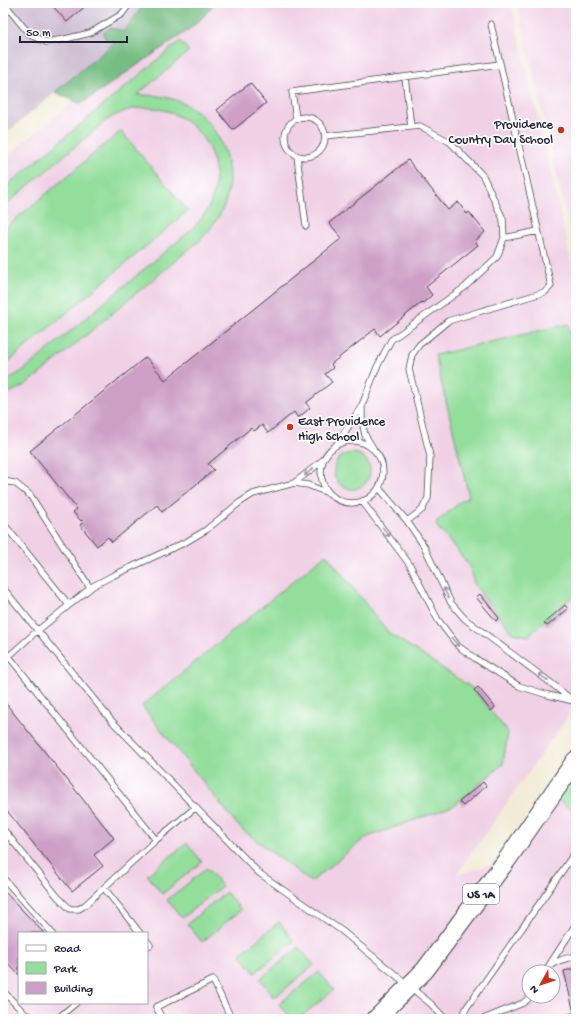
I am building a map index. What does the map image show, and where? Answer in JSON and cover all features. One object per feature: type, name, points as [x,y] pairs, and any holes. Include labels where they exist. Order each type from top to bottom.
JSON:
[{"type":"main road","name":"US 1A","points":[[376,1019],[425,970],[506,861],[576,760]]},
{"type":"lane","points":[[4,3],[30,35],[46,42],[90,33],[122,14],[130,3]]},
{"type":"lane","points":[[407,521],[422,510],[428,498],[430,456],[409,368],[412,355],[419,345],[448,321],[546,292],[551,286],[491,24]]},
{"type":"lane","points":[[296,118],[292,92],[500,64]]},
{"type":"lane","points":[[405,77],[411,127]]},
{"type":"lane","points":[[302,117],[309,117],[320,124],[324,130],[325,136],[321,149],[316,154],[304,157],[297,156],[291,152],[284,141],[284,134],[290,122],[296,118],[302,117]]},
{"type":"lane","points":[[325,136],[420,126],[450,142],[483,176],[504,219],[504,238],[497,257],[465,287],[391,340],[377,367],[362,404],[336,445]]},
{"type":"lane","points":[[297,156],[306,226]]},
{"type":"lane","points":[[504,238],[538,232]]},
{"type":"lane","points":[[294,483],[308,485],[328,493],[337,500],[346,503],[362,502],[367,500],[375,493],[383,474],[382,464],[378,454],[365,435],[362,421],[362,404]]},
{"type":"lane","points":[[328,493],[320,474],[321,464],[325,455],[332,447],[341,442],[361,442],[378,454]]},
{"type":"lane","points":[[9,656],[93,586],[186,542],[206,530],[238,503],[253,494],[294,483],[324,459]]},
{"type":"lane","points":[[3,481],[15,483],[30,495],[90,588]]},
{"type":"lane","points":[[378,488],[407,521],[424,546],[451,603],[465,620],[575,702]]},
{"type":"lane","points":[[362,502],[410,565],[438,620],[458,646],[519,686],[575,702]]},
{"type":"lane","points":[[3,523],[69,605]]},
{"type":"lane","points":[[3,588],[110,718],[259,873],[342,931],[431,1004],[445,1019]]},
{"type":"lane","points":[[3,649],[156,840]]},
{"type":"lane","points":[[3,829],[57,896],[70,909],[79,909],[156,840],[196,808]]},
{"type":"lane","points":[[461,1019],[467,1007],[576,851]]},
{"type":"lane","points":[[3,878],[51,932]]},
{"type":"lane","points":[[104,888],[139,932]]},
{"type":"lane","points":[[551,964],[576,924]]},
{"type":"lane","points":[[552,964],[562,959],[576,956]]},
{"type":"lane","points":[[162,1019],[156,1007],[213,980],[230,1016],[224,1019]]},
{"type":"lane","points":[[3,991],[26,1014],[40,1019]]},
{"type":"lane","points":[[45,1019],[58,1018],[75,1004]]},
{"type":"lane","points":[[483,1019],[521,1004]]},
{"type":"shaded area","points":[[3,3],[145,3],[124,31],[116,29],[116,41],[3,136]]},
{"type":"shaded area","name":"East Providence High School","points":[[194,3],[511,3],[576,282],[576,705],[456,875],[495,864],[547,793],[568,807],[576,809],[576,1019],[3,1019],[3,159]]},
{"type":"shaded area","name":"Providence Country Day School","points":[[517,3],[576,3],[576,257]]},
{"type":"green space","points":[[145,3],[215,3],[200,20],[187,31],[81,104],[55,92],[115,41],[106,40],[103,33],[110,28],[124,31]]},
{"type":"green space","points":[[180,41],[189,51],[137,95],[150,95],[181,102],[199,113],[209,124],[224,149],[227,163],[229,177],[228,192],[222,211],[207,233],[199,241],[36,377],[20,388],[3,395],[3,381],[24,370],[191,230],[199,222],[213,197],[215,172],[211,155],[203,139],[192,126],[178,116],[161,110],[144,108],[125,111],[103,123],[3,207],[3,189]]},
{"type":"green space","points":[[121,131],[188,211],[8,362],[3,356],[3,230]]},
{"type":"green space","points":[[568,324],[576,356],[576,593],[528,636],[513,633],[475,586],[469,565],[435,524],[460,502],[469,497],[435,355]]},
{"type":"green space","points":[[356,453],[365,458],[369,464],[369,478],[365,484],[356,489],[348,489],[339,484],[335,478],[334,467],[339,458],[345,454]]},
{"type":"green space","points":[[326,554],[388,632],[472,688],[508,732],[503,764],[453,806],[365,838],[311,882],[240,828],[142,706]]},
{"type":"green space","points":[[576,753],[576,809],[568,807],[547,793]]},
{"type":"green space","points":[[187,843],[202,862],[162,894],[147,875]]},
{"type":"green space","points":[[207,868],[222,886],[182,918],[167,900]]},
{"type":"green space","points":[[226,892],[241,910],[202,942],[187,924]]},
{"type":"green space","points":[[279,922],[294,941],[255,973],[240,954]]},
{"type":"green space","points":[[299,947],[314,965],[274,998],[260,979]]},
{"type":"green space","points":[[319,972],[334,990],[298,1019],[292,1019],[279,1004]]},
{"type":"building","points":[[89,3],[67,22],[51,4]]},
{"type":"building","points":[[250,83],[266,103],[233,130],[217,110]]},
{"type":"building","name":"East Providence High School","points":[[408,160],[448,210],[458,202],[467,214],[469,212],[485,232],[475,241],[478,245],[426,287],[432,295],[423,303],[422,302],[380,336],[375,329],[331,364],[333,368],[325,374],[332,382],[306,403],[310,408],[298,418],[294,412],[268,433],[262,425],[254,431],[251,428],[208,464],[214,470],[162,512],[157,505],[112,542],[108,537],[97,546],[80,525],[84,522],[82,520],[81,521],[73,512],[77,509],[30,451],[146,357],[165,380],[342,238],[329,223]]},
{"type":"building","points":[[480,594],[499,618],[496,621],[476,597]]},
{"type":"building","points":[[565,605],[568,609],[547,626],[544,623]]},
{"type":"building","points":[[478,687],[495,707],[491,711],[474,690]]},
{"type":"building","points":[[3,700],[114,838],[94,855],[103,866],[72,891],[3,806]]},
{"type":"building","points":[[483,782],[486,786],[463,806],[459,802]]},
{"type":"building","points":[[3,890],[43,932],[18,932],[18,974],[3,958]]},
{"type":"building","points":[[576,968],[576,1019],[550,1019],[574,1013],[564,971]]},
{"type":"place","name":"Providence Country Day School","points":[[561,130]]},
{"type":"place","name":"East Providence High School","points":[[290,427]]}]
